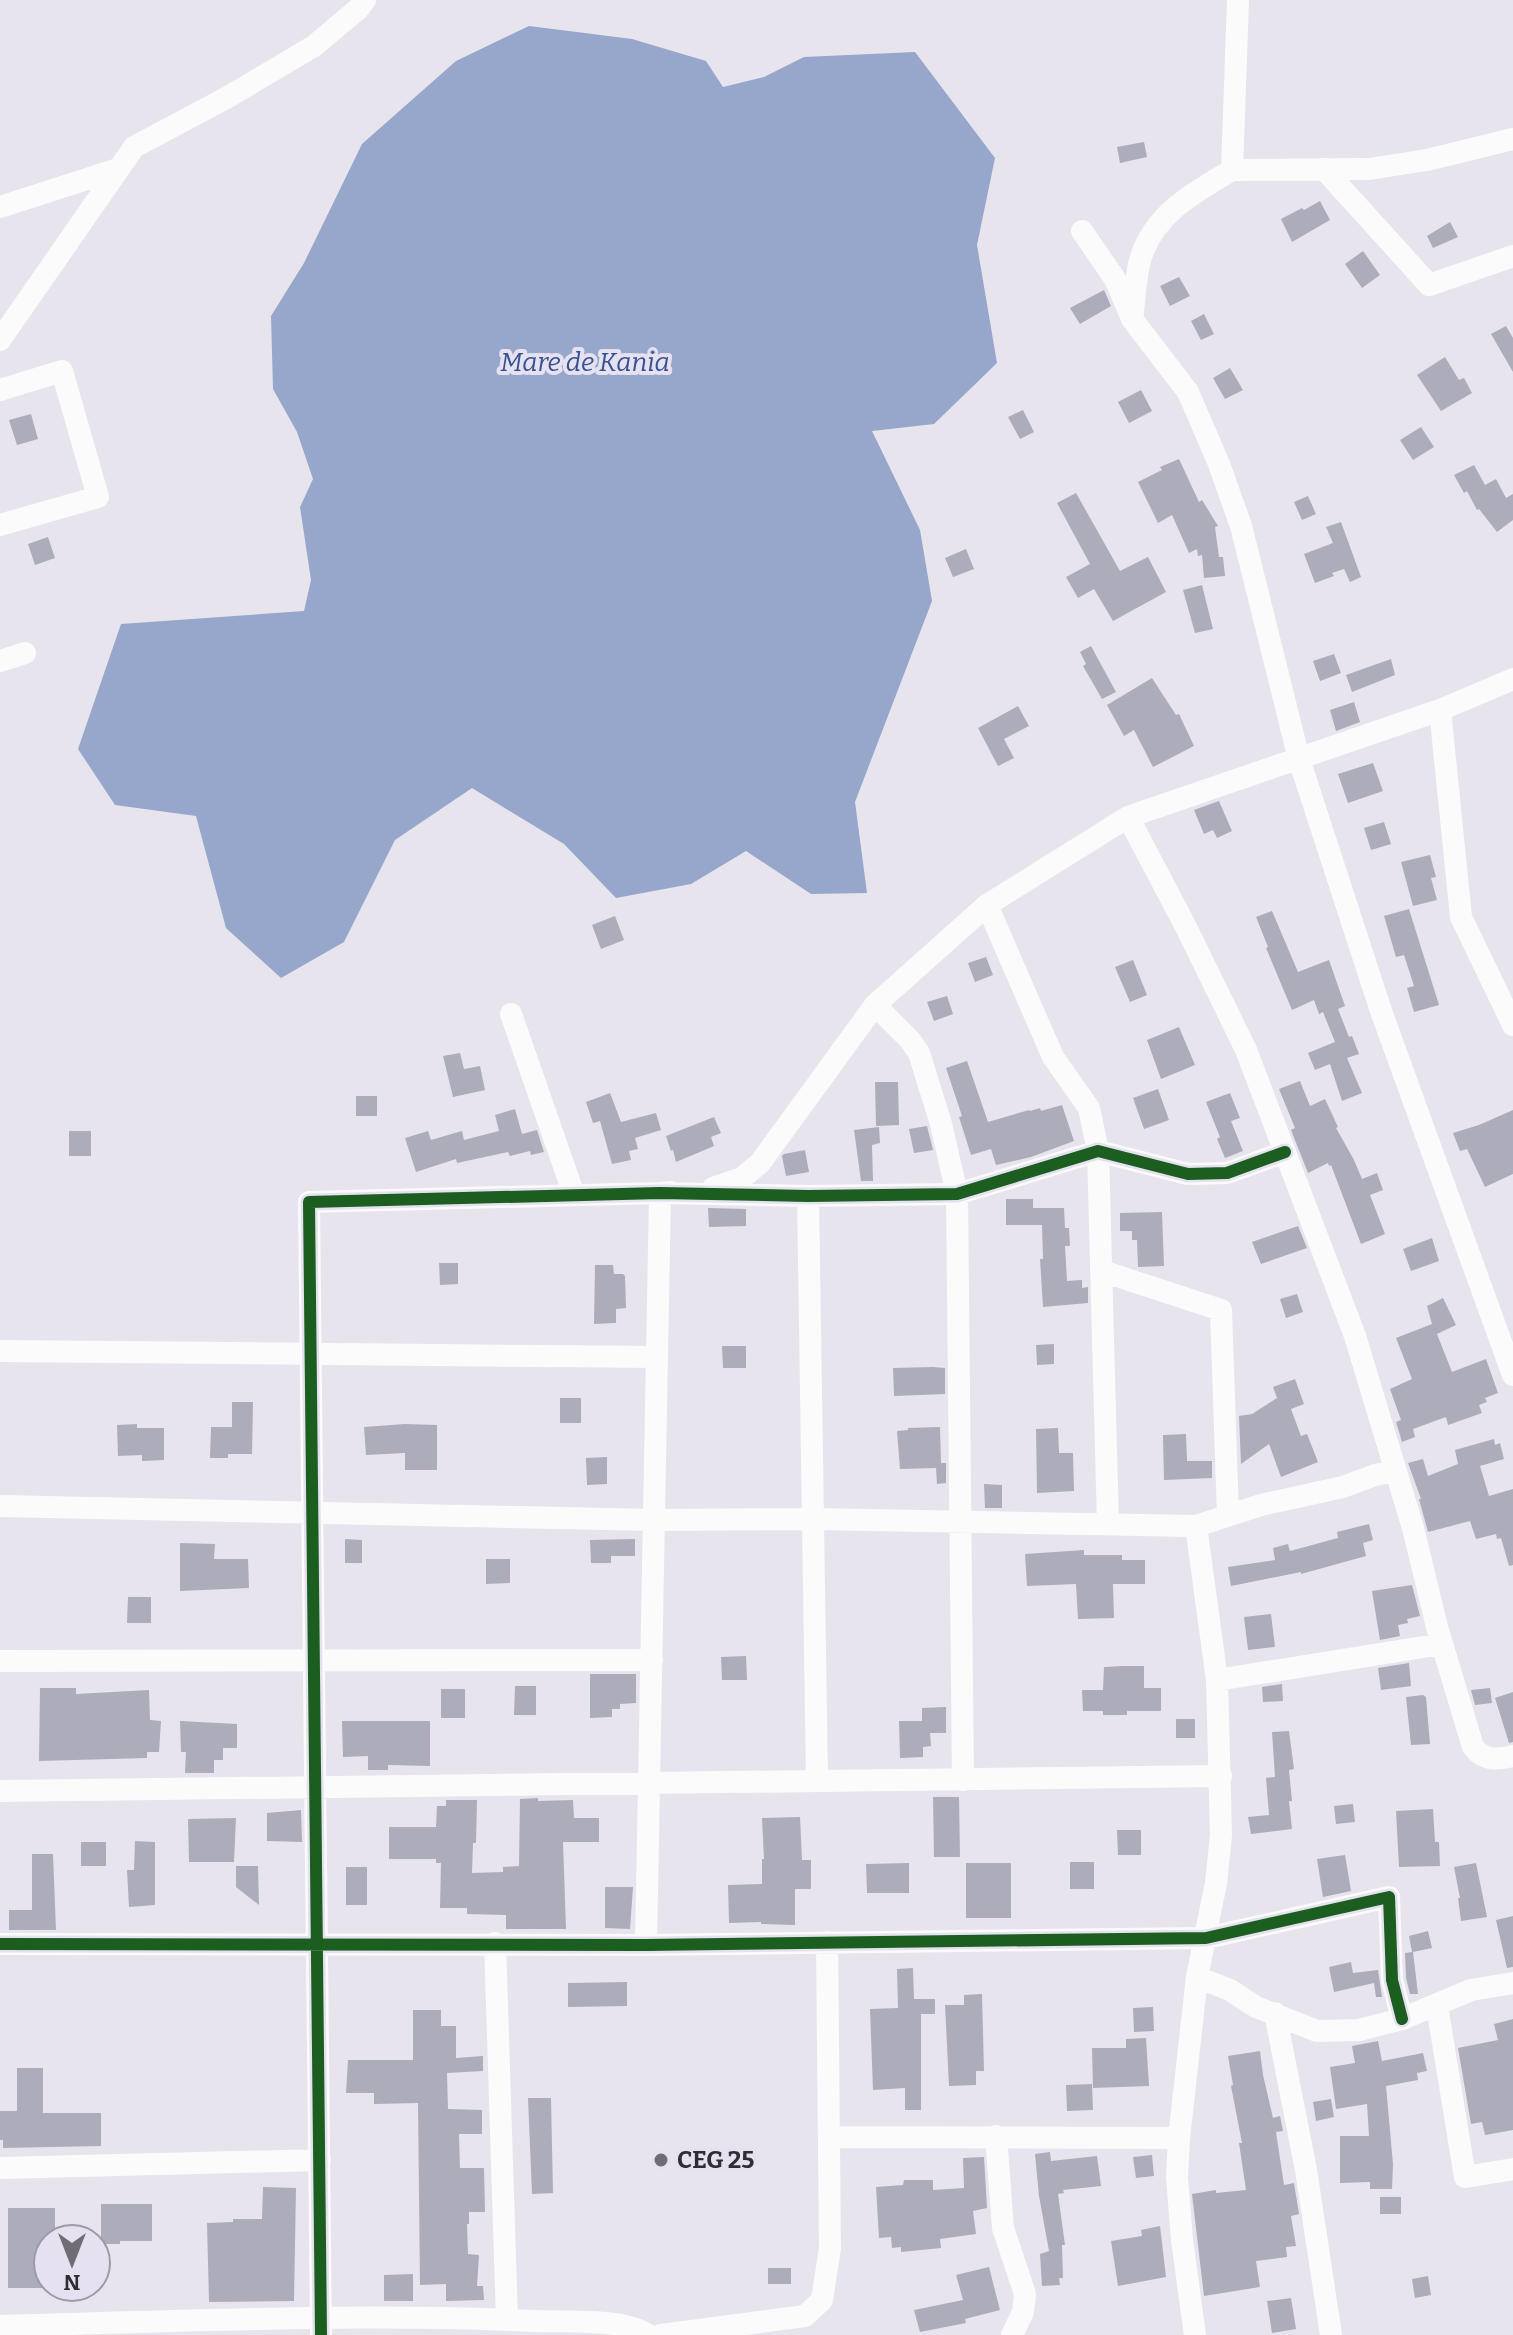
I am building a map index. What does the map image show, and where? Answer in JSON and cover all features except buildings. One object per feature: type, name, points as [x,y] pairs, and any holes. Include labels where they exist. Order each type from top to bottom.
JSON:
[{"type":"street","points":[[0,340],[134,147],[314,46],[365,0]]},
{"type":"street","points":[[1232,170],[1238,0]]},
{"type":"street","points":[[1132,319],[1141,258],[1158,224],[1183,199],[1232,170],[1369,169],[1427,160],[1513,139]]},
{"type":"street","points":[[0,207],[118,169]]},
{"type":"street","points":[[1324,169],[1429,285],[1513,256]]},
{"type":"street","points":[[1082,231],[1115,279],[1132,319],[1188,392],[1219,464],[1241,526],[1299,759],[1381,1011],[1513,1375]]},
{"type":"street","points":[[0,390],[62,371],[98,497],[0,525]]},
{"type":"street","points":[[0,661],[25,653]]},
{"type":"street","points":[[660,1193],[714,1188],[751,1172],[769,1152],[875,1005],[987,905],[1128,817],[1440,710],[1513,679]]},
{"type":"street","points":[[1440,710],[1461,917],[1513,1025]]},
{"type":"street","points":[[1128,817],[1246,1050],[1355,1336],[1413,1528],[1442,1644],[1473,1747],[1483,1757],[1513,1756]]},
{"type":"street","points":[[987,905],[1053,1057],[1089,1108],[1098,1151],[1108,1525]]},
{"type":"street","points":[[875,1005],[919,1053],[941,1124],[957,1194],[963,1780]]},
{"type":"street","points":[[511,1014],[574,1195]]},
{"type":"street","points":[[321,2326],[309,1202],[660,1193],[808,1196],[957,1194],[1098,1151],[1188,1174],[1227,1173],[1285,1152]]},
{"type":"street","points":[[646,1945],[660,1193]]},
{"type":"street","points":[[808,1196],[817,1781]]},
{"type":"street","points":[[1102,1271],[1221,1310],[1228,1516]]},
{"type":"street","points":[[0,1351],[657,1357]]},
{"type":"street","points":[[0,1506],[654,1520],[813,1519],[1196,1526],[1261,1505],[1343,1487],[1395,1471]]},
{"type":"street","points":[[1195,2335],[1182,2240],[1177,2177],[1179,2138],[1197,1977],[1216,1883],[1221,1835],[1217,1680],[1196,1526]]},
{"type":"street","points":[[1217,1680],[1442,1644]]},
{"type":"street","points":[[0,1661],[652,1660]]},
{"type":"street","points":[[0,1791],[1221,1776]]},
{"type":"street","points":[[0,1944],[646,1945],[1206,1938],[1389,1897],[1392,1980],[1402,2019]]},
{"type":"street","points":[[661,2335],[805,2316],[822,2300],[830,2248],[827,1942]]},
{"type":"street","points":[[495,1943],[507,2320]]},
{"type":"street","points":[[1197,1977],[1230,1990],[1256,2007],[1317,2031],[1359,2030],[1402,2019],[1471,1990],[1513,1983]]},
{"type":"street","points":[[1437,2006],[1465,2177],[1513,2169]]},
{"type":"street","points":[[1275,2013],[1306,2170],[1331,2335]]},
{"type":"street","points":[[996,2136],[1003,2228],[1025,2294],[1023,2312],[1012,2335]]},
{"type":"street","points":[[829,2137],[1179,2138]]},
{"type":"street","points":[[0,2168],[320,2160]]},
{"type":"street","points":[[0,2326],[321,2326],[507,2320],[629,2325],[648,2335]]},
{"type":"water","name":"Mare de Kania","points":[[529,26],[632,39],[706,61],[723,87],[764,77],[804,57],[915,52],[995,158],[977,245],[997,363],[934,424],[872,431],[920,530],[932,601],[855,802],[867,893],[811,894],[746,851],[691,884],[616,898],[564,844],[472,788],[395,840],[344,942],[281,978],[226,928],[196,816],[115,805],[78,749],[121,624],[304,611],[311,580],[300,507],[313,479],[297,432],[273,389],[271,316],[304,263],[362,144],[456,61]]},
{"type":"cycle path","points":[[321,2335],[309,1202],[660,1193],[808,1196],[957,1194],[1098,1151],[1188,1174],[1227,1173],[1285,1152]]},
{"type":"cycle path","points":[[0,1944],[646,1945],[1206,1938],[1389,1897],[1392,1980],[1402,2019]]},
{"type":"place","name":"CEG 25","points":[[661,2160]]}]
